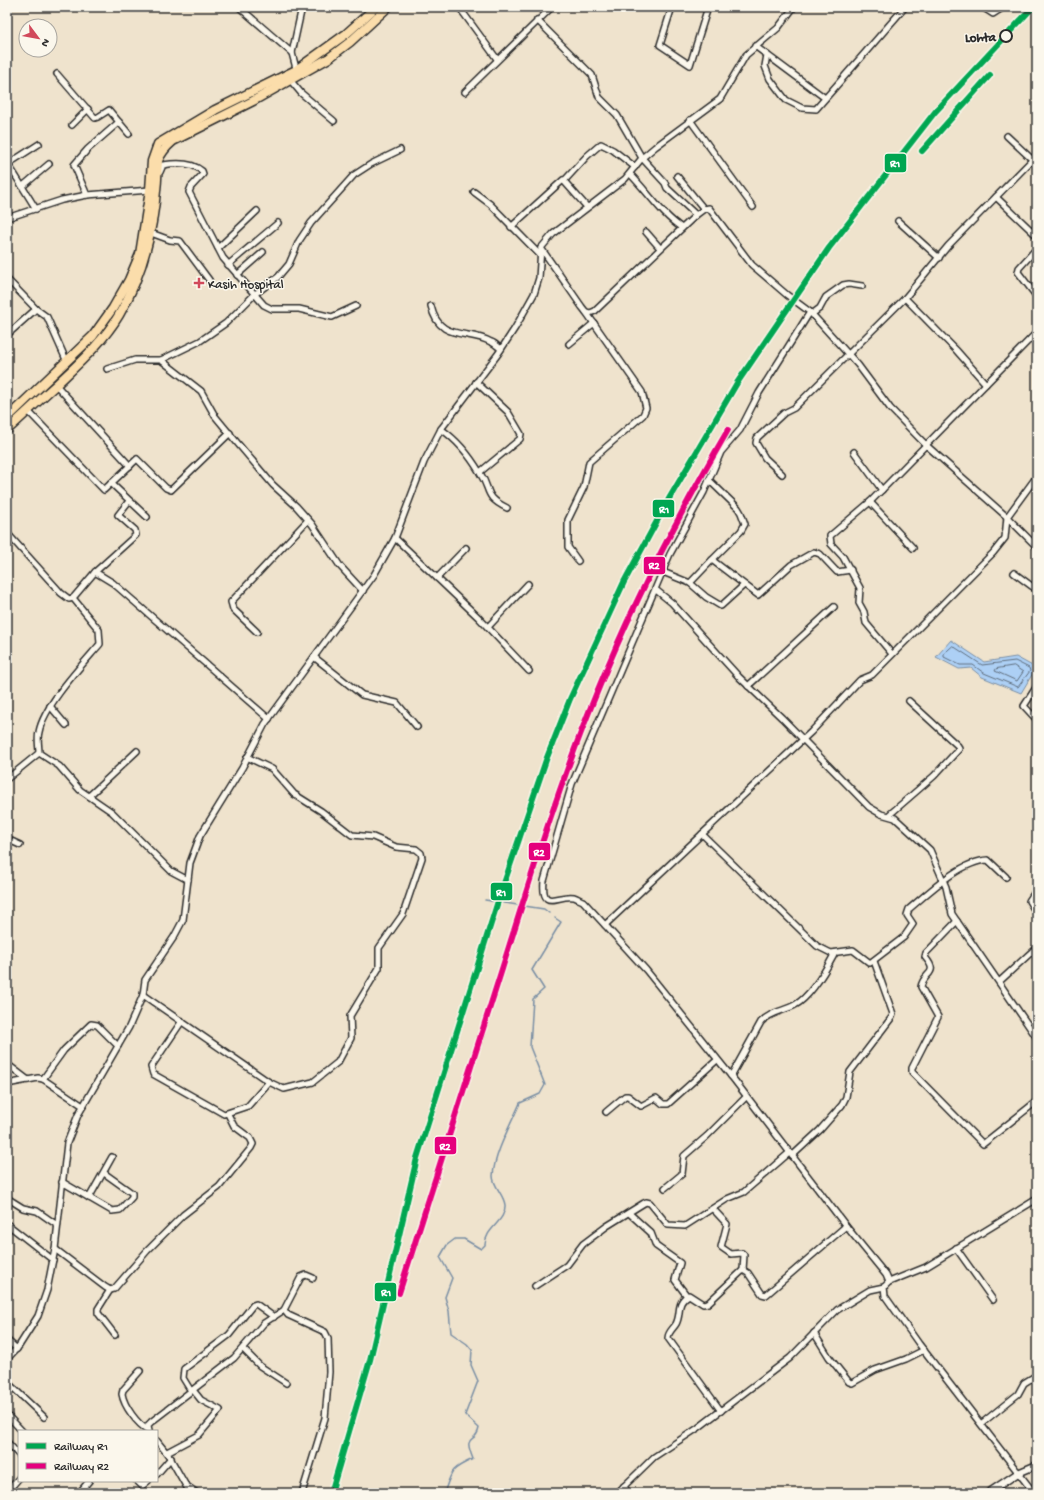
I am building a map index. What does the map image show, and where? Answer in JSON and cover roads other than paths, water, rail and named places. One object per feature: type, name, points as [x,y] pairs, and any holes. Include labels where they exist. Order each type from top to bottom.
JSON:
[{"type":"highway","points":[[7,418],[93,336],[113,308],[129,280],[140,254],[150,190],[154,152],[161,141],[215,110],[295,76],[376,7]]},
{"type":"highway","points":[[7,430],[88,354],[118,316],[142,267],[151,233],[158,176],[158,161],[161,153],[173,141],[335,54],[388,7]]},
{"type":"street","points":[[239,7],[292,53]]},
{"type":"street","points":[[302,7],[292,53],[295,76],[302,93],[334,121]]},
{"type":"street","points":[[459,7],[497,59]]},
{"type":"street","points":[[465,92],[497,59],[552,7]]},
{"type":"street","points":[[672,7],[660,45],[690,65],[708,7]]},
{"type":"street","points":[[7,1359],[16,1349],[38,1316],[47,1290],[55,1249],[67,1142],[83,1106],[118,1046],[143,995],[145,980],[174,937],[183,920],[190,863],[200,836],[269,719],[374,575],[395,538],[424,462],[442,429],[501,349],[536,290],[541,248],[553,234],[630,174],[642,158],[690,120],[720,99],[741,64],[755,46],[778,28],[794,7]]},
{"type":"street","points":[[767,55],[765,66],[770,79],[786,100],[802,108],[816,109],[905,7]]},
{"type":"street","points":[[982,7],[993,14],[1004,7]]},
{"type":"street","points":[[537,20],[592,75],[599,97],[617,115],[642,158],[665,183],[667,188],[696,215]]},
{"type":"street","points":[[755,46],[825,98]]},
{"type":"street","points":[[57,74],[96,118],[109,110],[129,134]]},
{"type":"street","points":[[72,125],[88,109]]},
{"type":"street","points":[[690,120],[753,208]]},
{"type":"street","points":[[87,195],[74,165],[88,149],[120,122]]},
{"type":"street","points":[[1007,136],[1037,164]]},
{"type":"street","points":[[36,209],[8,163],[39,144]]},
{"type":"street","points":[[511,227],[559,182],[565,180],[587,156],[601,144],[613,150],[635,167]]},
{"type":"street","points":[[107,369],[135,360],[162,360],[200,341],[226,323],[255,294],[278,277],[289,264],[299,241],[311,223],[354,175],[371,164],[400,150]]},
{"type":"street","points":[[782,474],[765,458],[757,446],[756,440],[784,413],[794,408],[905,298],[939,258],[1037,155]]},
{"type":"street","points":[[23,186],[49,164]]},
{"type":"street","points":[[158,176],[165,164],[194,165],[202,171],[203,174],[191,187],[189,192],[228,265],[269,308],[299,309],[326,316],[337,316],[356,306]]},
{"type":"street","points":[[630,174],[649,193],[670,220],[682,228]]},
{"type":"street","points":[[677,176],[704,209]]},
{"type":"street","points":[[565,180],[587,208]]},
{"type":"street","points":[[7,218],[62,200],[87,195],[150,190]]},
{"type":"street","points":[[474,192],[490,204],[540,255]]},
{"type":"street","points":[[996,197],[1037,236]]},
{"type":"street","points":[[586,312],[590,313],[595,311],[696,215],[704,209],[709,208],[714,212],[752,265],[811,313],[848,353],[890,408],[926,445],[1007,517],[1037,547]]},
{"type":"street","points":[[218,248],[258,211]]},
{"type":"street","points":[[898,221],[939,258]]},
{"type":"street","points":[[228,265],[278,223]]},
{"type":"street","points":[[646,232],[660,248]]},
{"type":"street","points":[[151,233],[170,240],[180,241],[209,280]]},
{"type":"street","points":[[541,248],[642,392],[646,408],[644,414],[589,462],[584,487],[568,520],[568,547],[578,561]]},
{"type":"street","points":[[1037,248],[1018,272],[1037,298]]},
{"type":"street","points":[[236,275],[263,252]]},
{"type":"street","points":[[7,279],[36,310],[47,317],[67,362]]},
{"type":"street","points":[[862,286],[849,284],[843,285],[826,297],[820,308],[811,313],[759,393],[740,430],[721,452],[664,572],[613,686],[572,784],[544,881],[543,892],[546,897],[555,900],[576,897],[592,908],[605,925],[646,970],[731,1076],[790,1155],[886,1275],[889,1282]]},
{"type":"street","points":[[905,298],[956,350],[986,384]]},
{"type":"street","points":[[431,306],[436,319],[449,330],[458,334],[487,340],[501,349]]},
{"type":"street","points":[[7,335],[36,310]]},
{"type":"street","points":[[568,344],[594,323]]},
{"type":"street","points":[[892,654],[866,623],[864,612],[859,603],[860,588],[843,557],[831,544],[830,536],[870,502],[1037,332]]},
{"type":"street","points":[[162,360],[201,391],[215,416],[273,485],[308,520],[340,566],[363,591]]},
{"type":"street","points":[[476,382],[508,412],[521,434],[520,438],[480,472]]},
{"type":"street","points":[[56,385],[130,466]]},
{"type":"street","points":[[28,411],[104,490],[130,466],[135,459],[140,460],[170,490],[212,452],[230,433]]},
{"type":"street","points":[[442,429],[456,441],[480,472],[490,496],[496,502],[507,508]]},
{"type":"street","points":[[854,452],[882,490]]},
{"type":"street","points":[[605,925],[803,739],[860,680],[870,676],[998,548],[1005,538],[1007,517],[1037,476]]},
{"type":"street","points":[[690,582],[741,531],[745,524],[738,508],[709,480]]},
{"type":"street","points":[[111,483],[147,517]]},
{"type":"street","points":[[7,533],[61,593],[68,599],[74,598],[95,572],[136,535],[135,530],[118,515],[129,501]]},
{"type":"street","points":[[870,502],[913,548]]},
{"type":"street","points":[[257,632],[233,609],[231,602],[308,520]]},
{"type":"street","points":[[395,538],[488,627],[529,671]]},
{"type":"street","points":[[438,578],[466,548]]},
{"type":"street","points":[[712,560],[744,586],[758,595],[791,565],[814,552],[820,554],[837,572],[850,570]]},
{"type":"street","points":[[95,572],[113,583],[269,719]]},
{"type":"street","points":[[664,572],[690,582],[706,597],[720,606],[744,586]]},
{"type":"street","points":[[1014,573],[1037,590]]},
{"type":"street","points":[[488,627],[528,584]]},
{"type":"street","points":[[656,590],[672,603],[748,686],[803,739],[869,807],[881,814],[889,815],[930,850],[947,891],[950,910],[1000,981],[1037,1038]]},
{"type":"street","points":[[39,753],[39,732],[50,706],[71,678],[100,644],[99,630],[74,598]]},
{"type":"street","points":[[748,686],[834,608]]},
{"type":"street","points":[[314,657],[362,695],[397,703],[417,727]]},
{"type":"street","points":[[1037,686],[1024,706],[1037,720]]},
{"type":"street","points":[[889,815],[934,776],[959,750],[958,746],[909,701]]},
{"type":"street","points":[[50,706],[66,726]]},
{"type":"street","points":[[89,796],[137,751]]},
{"type":"street","points":[[7,779],[39,753]]},
{"type":"street","points":[[39,753],[59,766],[80,790],[112,812],[171,871],[188,880]]},
{"type":"street","points":[[143,995],[269,1082],[284,1089],[313,1082],[338,1062],[351,1038],[348,1021],[379,968],[378,948],[402,914],[422,858],[421,853],[416,849],[396,847],[373,837],[352,835],[321,811],[294,794],[272,769],[247,758]]},
{"type":"street","points":[[702,834],[817,946],[836,953],[853,950],[870,963],[904,937],[912,927],[912,921],[907,915],[909,909],[943,881],[966,867],[988,860],[1006,877]]},
{"type":"street","points":[[7,839],[20,845]]},
{"type":"street","points":[[1037,889],[1029,901],[1037,914]]},
{"type":"street","points":[[958,921],[926,953],[925,957],[932,965],[932,969],[922,982],[921,987],[936,1013],[937,1020],[912,1068],[912,1072],[983,1144],[1037,1101]]},
{"type":"street","points":[[1000,981],[1037,947]]},
{"type":"street","points":[[731,1076],[761,1022],[768,1016],[797,1004],[820,978],[836,953]]},
{"type":"street","points":[[535,1286],[567,1265],[589,1240],[611,1223],[648,1202],[668,1225],[682,1226],[748,1188],[820,1130],[842,1105],[846,1097],[850,1072],[893,1014],[874,961]]},
{"type":"street","points":[[182,1021],[151,1067],[151,1071],[220,1113],[228,1114],[248,1106],[269,1082]]},
{"type":"street","points":[[43,1079],[64,1050],[91,1024],[98,1025],[118,1046]]},
{"type":"street","points":[[606,1112],[625,1096],[628,1096],[641,1106],[656,1098],[663,1104],[668,1104],[717,1060]]},
{"type":"street","points":[[7,1064],[28,1080]]},
{"type":"street","points":[[7,1084],[43,1079],[83,1106]]},
{"type":"street","points":[[665,1188],[682,1174],[683,1160],[686,1153],[708,1136],[746,1097]]},
{"type":"street","points":[[115,1335],[98,1313],[98,1309],[110,1290],[117,1286],[147,1251],[183,1215],[214,1192],[251,1148],[253,1144],[250,1138],[236,1128],[228,1114]]},
{"type":"street","points":[[89,1198],[112,1157]]},
{"type":"street","points":[[62,1182],[115,1212],[120,1210],[132,1197],[132,1193],[130,1190],[104,1173]]},
{"type":"street","points":[[7,1198],[23,1208],[37,1211],[57,1224]]},
{"type":"street","points":[[617,1493],[654,1457],[721,1411],[790,1358],[837,1310],[870,1290],[884,1287],[889,1282],[916,1272],[1037,1199]]},
{"type":"street","points":[[630,1213],[650,1233],[656,1246],[680,1263],[675,1280],[687,1296],[692,1296],[703,1304],[708,1303],[743,1270],[744,1255],[742,1253],[732,1254],[721,1247],[727,1224],[712,1209]]},
{"type":"street","points":[[7,1224],[53,1260]]},
{"type":"street","points":[[743,1270],[748,1273],[762,1294],[766,1295],[846,1226]]},
{"type":"street","points":[[956,1248],[993,1300]]},
{"type":"street","points":[[55,1249],[110,1290]]},
{"type":"street","points":[[140,1371],[123,1390],[122,1394],[127,1407],[146,1430],[151,1422],[234,1358],[264,1323],[284,1310],[301,1277],[306,1275],[313,1278]]},
{"type":"street","points":[[884,1287],[886,1296],[924,1350],[1034,1493]]},
{"type":"street","points":[[687,1296],[678,1307],[677,1321],[669,1333],[668,1338],[721,1411]]},
{"type":"street","points":[[167,1452],[199,1435],[220,1410],[201,1400],[192,1390],[183,1378],[184,1369],[229,1335],[253,1305],[256,1304],[274,1317]]},
{"type":"street","points":[[284,1310],[288,1315],[325,1332],[328,1338],[329,1372],[324,1422],[302,1493]]},
{"type":"street","points":[[814,1334],[829,1357],[849,1382],[852,1383],[875,1370],[906,1359],[924,1350]]},
{"type":"street","points":[[7,1340],[16,1349]]},
{"type":"street","points":[[243,1349],[256,1363],[286,1383]]},
{"type":"street","points":[[980,1424],[1018,1394],[1024,1383],[1037,1375]]},
{"type":"street","points":[[7,1382],[44,1417]]},
{"type":"street","points":[[7,1415],[21,1430]]},
{"type":"street","points":[[7,1442],[18,1454]]},
{"type":"street","points":[[158,1442],[171,1458],[190,1493]]},
{"type":"street","points":[[158,1473],[171,1458]]},
{"type":"street","points":[[988,1493],[1018,1473],[1037,1465]]},
{"type":"street","points":[[7,1492],[18,1479]]},
{"type":"street","points":[[79,1493],[88,1482]]},
{"type":"street","points":[[138,1482],[142,1486],[147,1482]]},
{"type":"street","points":[[187,1486],[197,1493]]},
{"type":"street","points":[[624,1486],[628,1493]]},
{"type":"street","points":[[996,1488],[1001,1493]]},
{"type":"water","points":[[951,640],[984,662],[1016,657],[1036,668],[1021,693],[982,677],[971,668],[959,669],[936,657]]},
{"type":"waterway","points":[[485,900],[544,909],[549,913]]},
{"type":"waterway","points":[[444,1493],[453,1471],[460,1465],[473,1459],[469,1442],[475,1436],[479,1428],[465,1415],[478,1381],[471,1365],[472,1350],[467,1344],[451,1333],[449,1311],[445,1297],[452,1278],[440,1257],[447,1245],[455,1239],[464,1239],[481,1249],[485,1245],[488,1234],[499,1221],[504,1211],[505,1205],[503,1198],[493,1180],[496,1158],[520,1103],[540,1094],[545,1085],[530,1047],[533,999],[544,989],[532,970],[561,922],[555,918]]},
{"type":"rail line","name":"R1","points":[[331,1493],[370,1360],[417,1158],[499,898],[546,760],[570,699],[624,582],[670,497],[737,383],[829,248],[935,112],[1033,7]]},
{"type":"rail line","name":"R1","points":[[922,151],[990,75]]},
{"type":"rail line","name":"R2","points":[[399,1293],[535,864],[583,726],[626,624],[658,558],[728,430]]},
{"type":"place","name":"Lohta","points":[[1006,36]]},
{"type":"place","name":"Kasih Hospital","points":[[199,283]]}]
